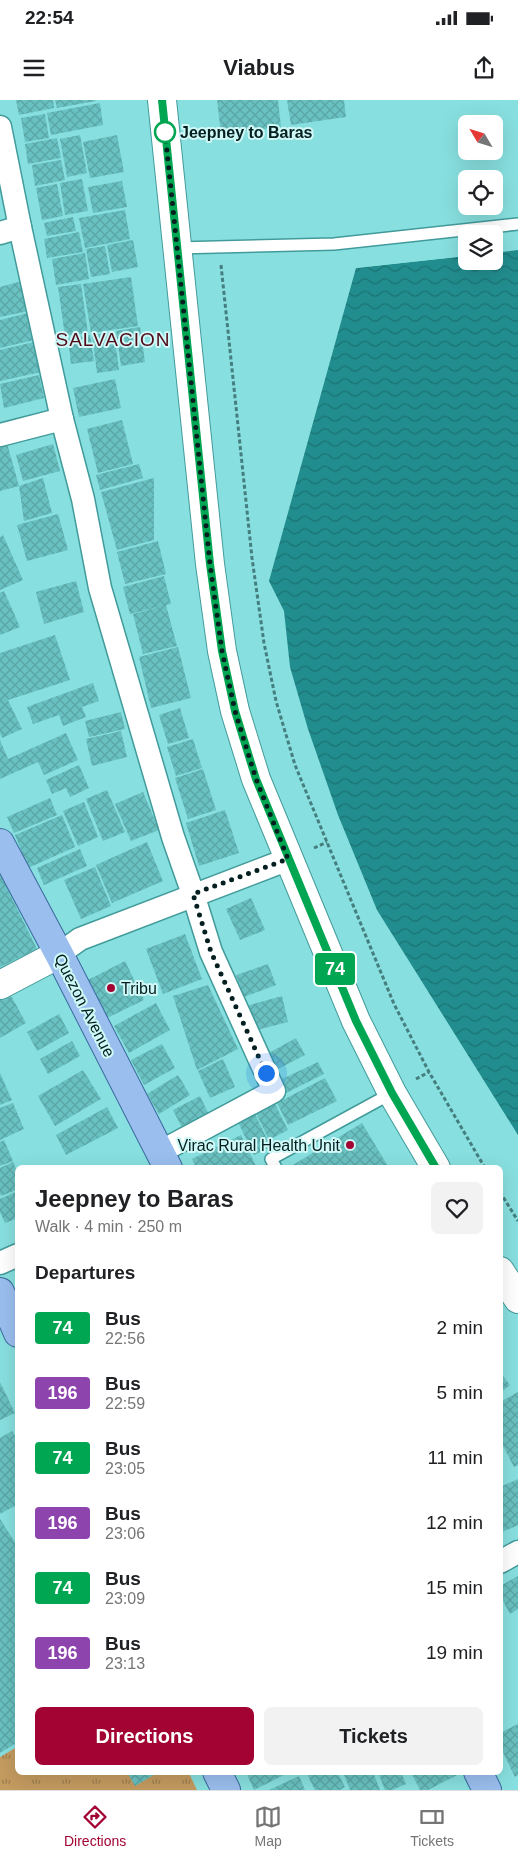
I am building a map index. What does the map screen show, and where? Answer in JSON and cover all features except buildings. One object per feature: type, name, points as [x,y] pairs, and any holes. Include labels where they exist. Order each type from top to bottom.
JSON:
[{"type":"main road","points":[[162,100],[210,564],[222,651],[235,711],[256,779],[356,1021],[392,1093],[434,1165]]},
{"type":"main road","name":"Quezon Avenue","points":[[0,843],[164,1160]]},
{"type":"main road","points":[[0,985],[59,954]]},
{"type":"main road","points":[[503,1276],[518,1299]]},
{"type":"main road","points":[[0,1292],[15,1326]]},
{"type":"main road","points":[[218,1775],[226,1790]]},
{"type":"main road","points":[[480,1775],[487,1790]]},
{"type":"street","points":[[0,127],[10,230],[83,499],[100,588],[173,837],[211,952],[274,1091],[164,1160]]},
{"type":"street","points":[[0,435],[62,419]]},
{"type":"street","points":[[59,954],[80,939],[288,859]]},
{"type":"street","points":[[0,1263],[15,1256]]},
{"type":"street","points":[[503,1560],[518,1552]]},
{"type":"lane","points":[[177,248],[334,244],[518,224]]},
{"type":"lane","points":[[274,1165],[271,1159],[392,1093]]},
{"type":"path","points":[[219,247],[252,558],[264,643],[276,701],[295,765],[394,1004],[429,1072],[483,1165]]},
{"type":"path","points":[[503,1197],[518,1220]]},
{"type":"green space","points":[[15,1748],[15,1775],[190,1775],[197,1790],[0,1790],[0,1757]]},
{"type":"water","points":[[518,250],[518,1135],[377,910],[338,815],[308,729],[290,667],[284,611],[269,581],[356,268],[458,257],[458,270],[503,270],[503,252]]},
{"type":"pier","points":[[458,254],[458,257],[356,268],[356,266]]},
{"type":"bus line","name":"74","points":[[162,100],[210,564],[222,651],[235,711],[256,779],[356,1021],[392,1093],[434,1165]]},
{"type":"place","name":"Jeepney to Baras","points":[[165,132]]},
{"type":"place","name":"Tribu","points":[[111,988]]},
{"type":"place","name":"Virac Rural Health Unit","points":[[350,1145]]},
{"type":"district","name":"SALVACION","points":[[113,339]]},
{"type":"route","points":[[165,132],[210,564],[222,651],[235,711],[256,779],[288,859],[193,894],[211,952],[266,1073]]}]
